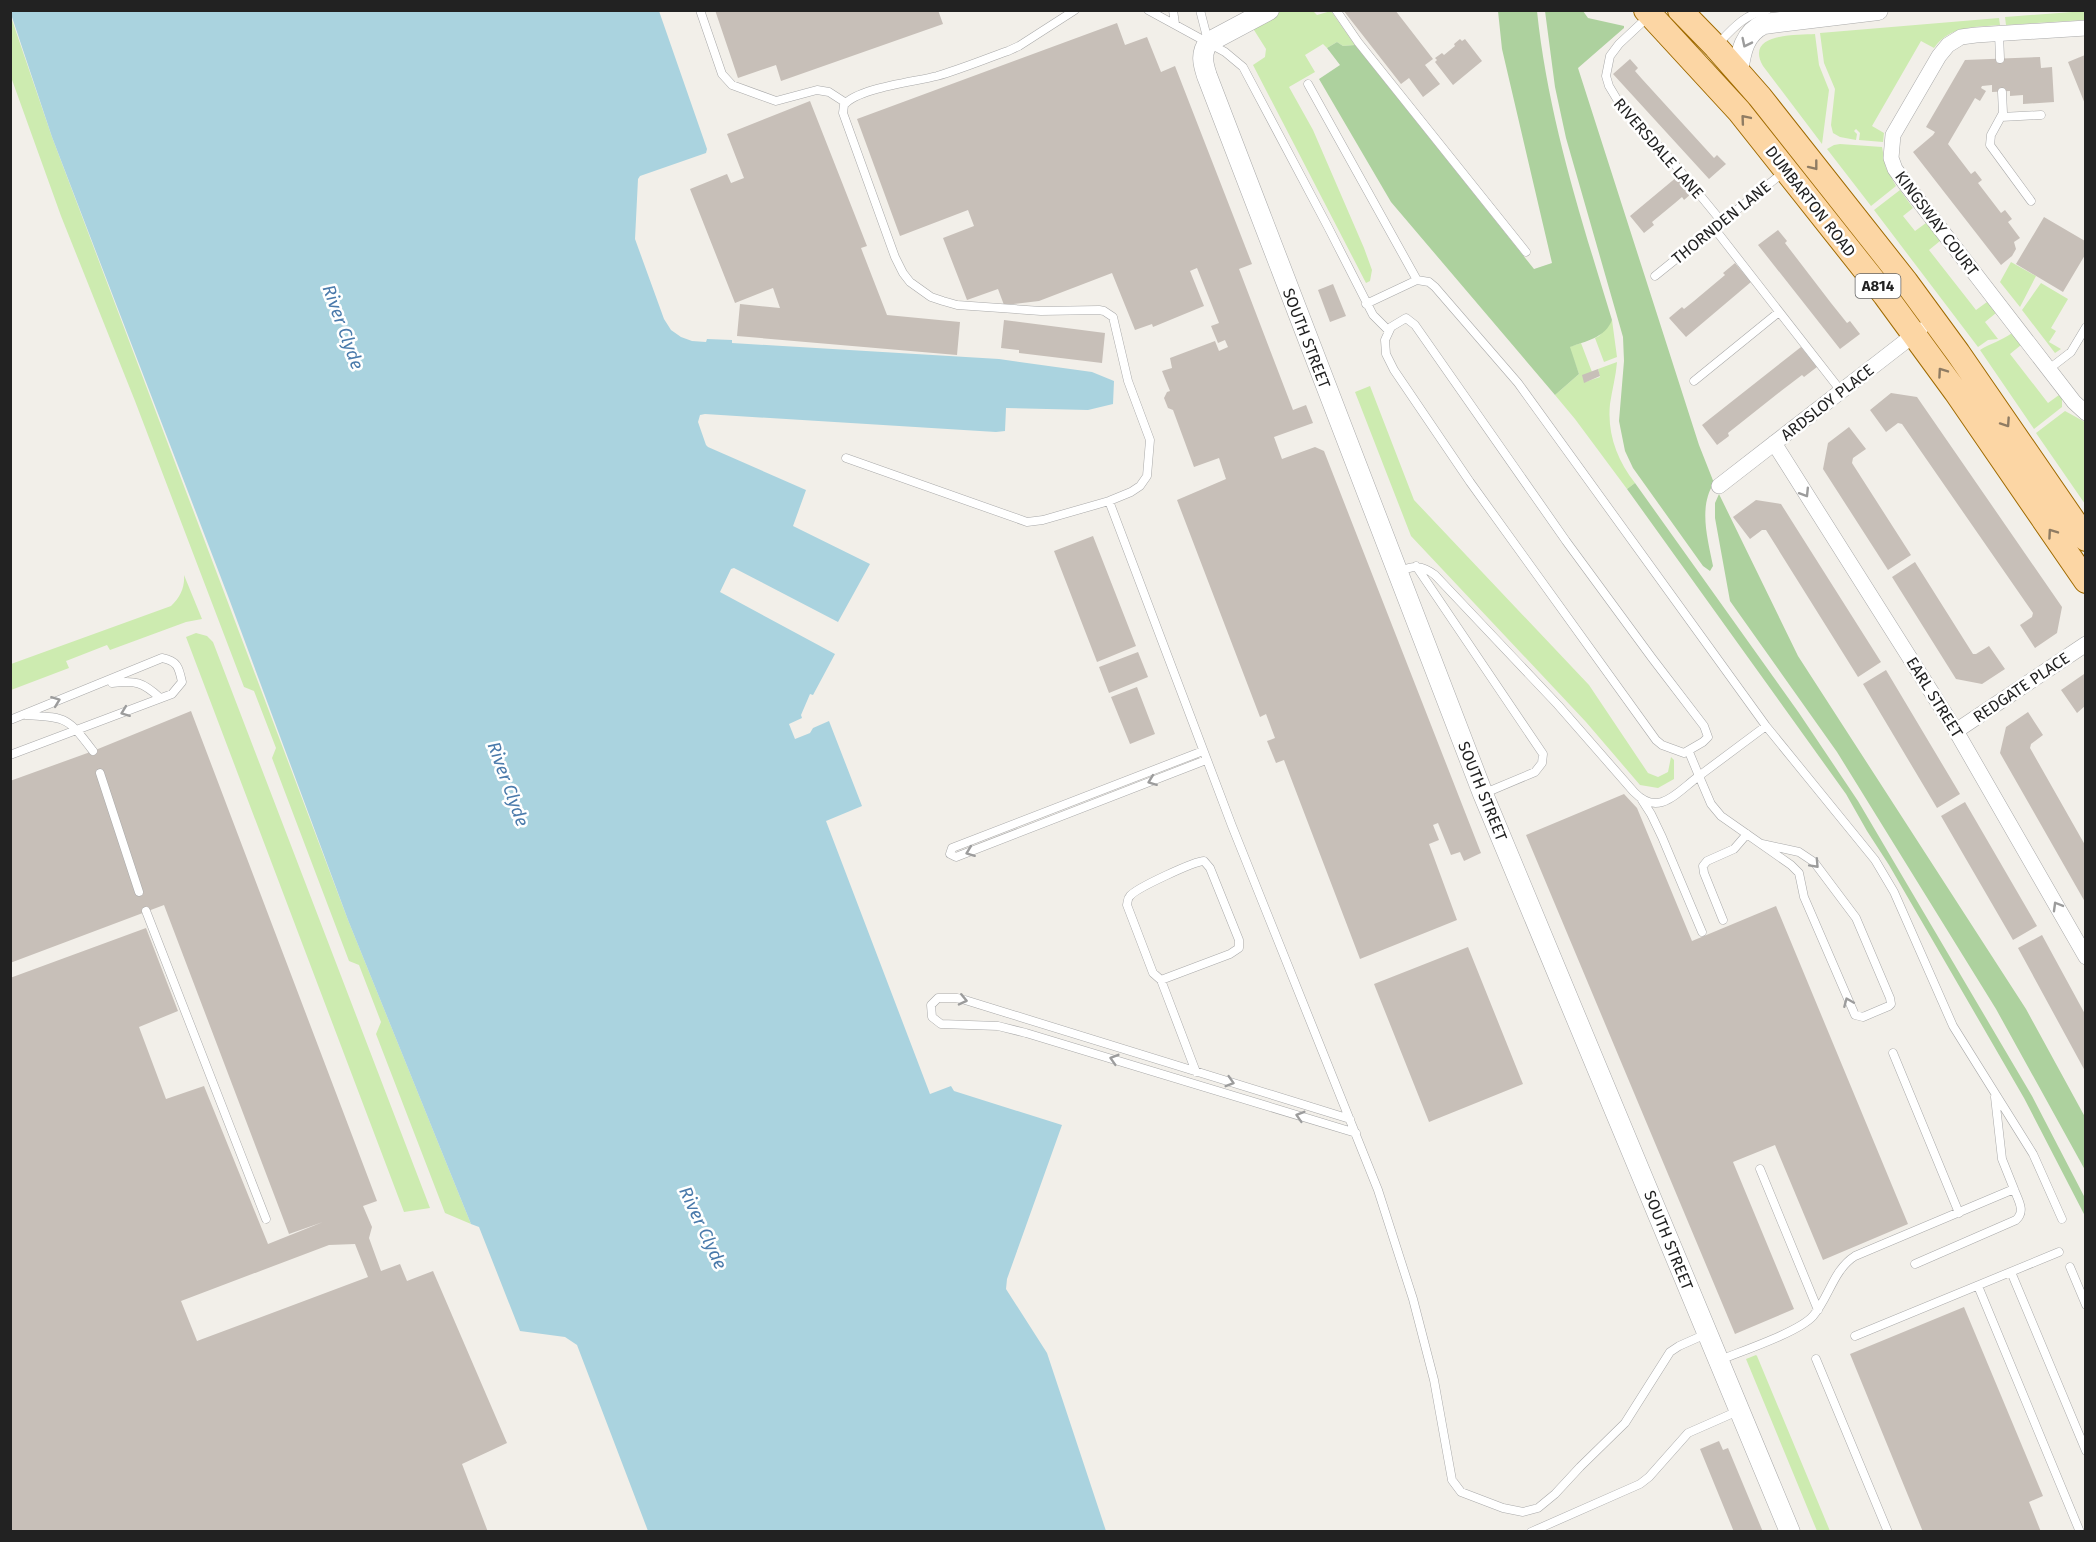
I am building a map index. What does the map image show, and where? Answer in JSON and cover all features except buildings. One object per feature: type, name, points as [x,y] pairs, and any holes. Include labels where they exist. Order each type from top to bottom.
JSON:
[{"type":"main road","name":"DUMBARTON ROAD","points":[[1680,10],[1738,71],[1934,319],[2085,539]]},
{"type":"main road","name":"DUMBARTON ROAD","points":[[1648,13],[1724,95],[1787,169],[1915,334],[2083,571]]},
{"type":"street","points":[[1209,42],[1269,10]]},
{"type":"street","points":[[1738,71],[1747,37],[1758,27],[1812,14],[1878,10]]},
{"type":"street","name":"KINGSWAY COURT","points":[[2085,28],[1999,33],[1954,40],[1943,50],[1895,130],[1892,140],[1892,158],[1895,169],[2074,402],[2085,413]]},
{"type":"street","name":"SOUTH STREET","points":[[1209,42],[1203,56],[1207,76],[1483,794],[1790,1532]]},
{"type":"street","name":"ARDSLOY PLACE","points":[[1719,486],[1934,319]]},
{"type":"street","name":"EARL STREET","points":[[1774,443],[1956,731],[2085,957]]},
{"type":"street","name":"REDGATE PLACE","points":[[1956,731],[2085,644]]},
{"type":"lane","points":[[700,10],[722,74],[732,85],[777,101],[817,90],[829,92],[846,103]]},
{"type":"lane","points":[[846,458],[1027,522],[1054,518],[1109,501],[1131,492],[1144,481],[1148,471],[1149,435],[1128,381],[1113,316],[1099,310],[1041,311],[957,305],[931,297],[920,290],[903,273],[895,257],[843,109],[846,103],[875,90],[936,76],[1008,51],[1075,10]]},
{"type":"lane","points":[[1148,10],[1209,42],[1235,59],[1249,76],[1366,304],[1376,320],[1388,330]]},
{"type":"lane","points":[[1173,10],[1175,24]]},
{"type":"lane","points":[[1200,10],[1209,42]]},
{"type":"lane","points":[[1336,10],[1358,42],[1526,252]]},
{"type":"lane","points":[[1716,46],[1743,19],[1767,10]]},
{"type":"lane","name":"RIVERSDALE LANE","points":[[1648,13],[1610,56],[1606,76],[1609,86],[1618,101],[1672,161],[1722,222]]},
{"type":"lane","points":[[1999,33],[2000,59]]},
{"type":"lane","points":[[1308,84],[1417,280]]},
{"type":"lane","points":[[2002,92],[2004,108],[1991,135],[1990,145],[2031,201]]},
{"type":"lane","points":[[2001,117],[2041,115]]},
{"type":"lane","name":"THORNDEN LANE","points":[[1655,276],[1787,169]]},
{"type":"lane","points":[[1714,228],[1840,392]]},
{"type":"lane","points":[[1366,304],[1417,280],[1429,282],[1518,383],[1767,726],[1885,875],[1953,1026],[2033,1154],[2062,1219]]},
{"type":"lane","points":[[1694,381],[1779,312]]},
{"type":"lane","points":[[1404,319],[1410,319],[1413,322],[1566,541],[1704,726],[1708,737],[1689,752],[1680,752],[1656,740],[1481,498],[1390,362],[1385,346],[1388,330],[1404,319]]},
{"type":"lane","points":[[2049,369],[2070,352],[2085,327]]},
{"type":"lane","points":[[1109,501],[1205,756],[1386,1211],[1413,1299],[1434,1380],[1452,1480],[1461,1492],[1483,1501],[1517,1511],[1528,1512],[1538,1508],[1556,1494],[1625,1423],[1670,1352],[1678,1346],[1707,1334]]},
{"type":"lane","points":[[1416,566],[1543,754],[1542,763],[1535,772],[1483,794]]},
{"type":"lane","points":[[1397,572],[1416,566],[1428,570],[1443,583],[1558,705],[1639,797],[1651,814],[1662,837],[1702,932]]},
{"type":"lane","points":[[10,720],[162,658],[171,660],[179,669],[182,682],[172,694],[10,754]]},
{"type":"lane","points":[[102,684],[131,681],[151,689],[160,698]]},
{"type":"lane","points":[[21,715],[58,717],[68,722],[93,751]]},
{"type":"lane","points":[[1639,797],[1658,804],[1767,726]]},
{"type":"lane","points":[[1689,752],[1711,804],[1716,810],[1747,834],[1791,864],[1799,873],[1804,897],[1855,1016],[1863,1017],[1891,1004],[1856,918],[1814,862],[1799,852],[1762,844]]},
{"type":"lane","points":[[1205,756],[956,857],[950,854],[952,848],[1205,756]]},
{"type":"lane","points":[[100,773],[139,892]]},
{"type":"lane","points":[[1723,920],[1703,866],[1707,861],[1734,849],[1747,834]]},
{"type":"lane","points":[[1161,980],[1230,954],[1239,948],[1239,940],[1210,868],[1204,861],[1193,863],[1140,889],[1128,900],[1128,909],[1153,974],[1161,980],[1196,1072]]},
{"type":"lane","points":[[146,911],[266,1219]]},
{"type":"lane","points":[[1350,1119],[965,1000],[938,998],[931,1005],[932,1017],[941,1024],[998,1026],[1026,1033],[1356,1133]]},
{"type":"lane","points":[[1893,1053],[1959,1213]]},
{"type":"lane","points":[[1915,1264],[2021,1216],[2022,1210],[2003,1163],[1995,1093]]},
{"type":"lane","points":[[1760,1169],[1818,1310]]},
{"type":"lane","points":[[1719,1361],[1804,1324],[1818,1310],[1840,1270],[1849,1260],[2014,1189]]},
{"type":"lane","points":[[1855,1336],[2059,1252]]},
{"type":"lane","points":[[2070,1267],[2085,1305]]},
{"type":"lane","points":[[2010,1272],[2085,1451]]},
{"type":"lane","points":[[1978,1286],[2080,1532]]},
{"type":"lane","points":[[1816,1359],[1888,1532]]},
{"type":"lane","points":[[1531,1532],[1640,1484],[1688,1433],[1740,1411]]},
{"type":"green space","points":[[1242,11],[1313,11],[1317,15],[1331,11],[1355,45],[1343,46],[1337,42],[1327,48],[1323,44],[1305,55],[1315,72],[1289,87],[1313,130],[1364,248],[1372,270],[1370,281],[1366,283],[1253,65],[1265,57],[1266,49]]},
{"type":"green space","points":[[1498,11],[1537,11],[1542,51],[1557,128],[1612,320],[1600,335],[1570,347],[1579,374],[1555,395],[1391,202],[1319,79],[1340,65],[1327,48],[1337,42],[1343,46],[1355,45],[1534,269],[1552,263],[1502,49]]},
{"type":"green space","points":[[1545,11],[1583,11],[1588,18],[1624,26],[1578,68],[1699,445],[1714,483],[1706,502],[1705,513],[1713,566],[1710,571],[1703,566],[1633,468],[1625,451],[1619,421],[1624,361],[1623,337],[1566,138],[1555,87]]},
{"type":"green space","points":[[2086,11],[2085,20],[2006,25],[2005,17]]},
{"type":"green space","points":[[10,14],[52,137],[348,920],[471,1224],[445,1213],[376,1034],[381,1022],[359,965],[349,961],[272,758],[276,748],[254,691],[244,687],[135,401],[61,216],[11,77]]},
{"type":"green space","points":[[1999,18],[2000,25],[1963,29],[1947,35],[1934,48],[1921,41],[1872,126],[1884,133],[1883,142],[1859,140],[1860,133],[1856,129],[1854,131],[1857,134],[1856,140],[1833,133],[1831,125],[1835,89],[1824,63],[1820,33]]},
{"type":"green space","points":[[1815,34],[1819,65],[1829,90],[1822,144],[1763,66],[1759,55],[1761,47],[1775,38]]},
{"type":"green space","points":[[1840,144],[1882,147],[1886,168],[1896,186],[1871,206],[1827,149]]},
{"type":"green space","points":[[1900,190],[1913,208],[1903,216],[1915,231],[1926,223],[1940,241],[1929,250],[1976,310],[1987,302],[1996,313],[1985,322],[1998,339],[1988,340],[1978,347],[1874,210]]},
{"type":"green space","points":[[2011,262],[2036,276],[2020,307],[2000,282]]},
{"type":"green space","points":[[2041,283],[2068,299],[2051,328],[2056,331],[2049,342],[2061,349],[2055,353],[2022,310]]},
{"type":"green space","points":[[1612,320],[1617,357],[1604,362],[1595,338]]},
{"type":"green space","points":[[2012,333],[2021,345],[2010,354],[2048,403],[2059,395],[2062,399],[2062,407],[2034,429],[1980,350]]},
{"type":"green space","points":[[1581,343],[1592,372],[1585,382],[1600,377],[1598,369],[1617,362],[1609,415],[1618,456],[1635,483],[1627,489],[1555,395],[1579,374],[1569,347]]},
{"type":"green space","points":[[1370,386],[1414,500],[1589,685],[1648,773],[1658,777],[1668,772],[1671,757],[1674,760],[1674,779],[1658,788],[1640,785],[1586,722],[1411,536],[1355,392]]},
{"type":"green space","points":[[2065,411],[2085,422],[2085,504],[2036,433]]},
{"type":"green space","points":[[1635,483],[1799,713],[1858,801],[2032,1096],[2085,1198],[2085,1216],[2024,1098],[1846,794],[1627,489]]},
{"type":"green space","points":[[1719,494],[1798,656],[2026,1009],[2085,1117],[2085,1170],[1996,1009],[1837,752],[1730,601],[1715,518],[1715,503]]},
{"type":"green space","points":[[184,575],[202,619],[186,622],[110,650],[107,645],[66,661],[69,668],[11,690],[11,664],[171,606],[181,592]]},
{"type":"green space","points":[[196,633],[207,636],[213,642],[430,1208],[404,1212],[186,637]]},
{"type":"green space","points":[[1756,1355],[1830,1531],[1817,1531],[1746,1359]]},
{"type":"water","name":"River Clyde","points":[[10,11],[659,11],[707,149],[706,153],[640,176],[638,179],[635,239],[664,319],[671,330],[692,341],[732,340],[732,343],[999,359],[1092,372],[1114,381],[1113,404],[1088,410],[1006,408],[1005,431],[996,432],[705,414],[700,415],[698,422],[708,447],[806,490],[793,526],[870,564],[838,622],[734,568],[731,569],[720,592],[835,654],[813,695],[810,694],[801,715],[802,718],[789,724],[795,739],[829,721],[862,806],[826,821],[930,1094],[951,1086],[954,1091],[1062,1125],[1007,1279],[1006,1289],[1047,1353],[1106,1531],[648,1531],[577,1345],[565,1337],[520,1331],[479,1227],[471,1224],[348,920],[228,596],[52,137]]}]
